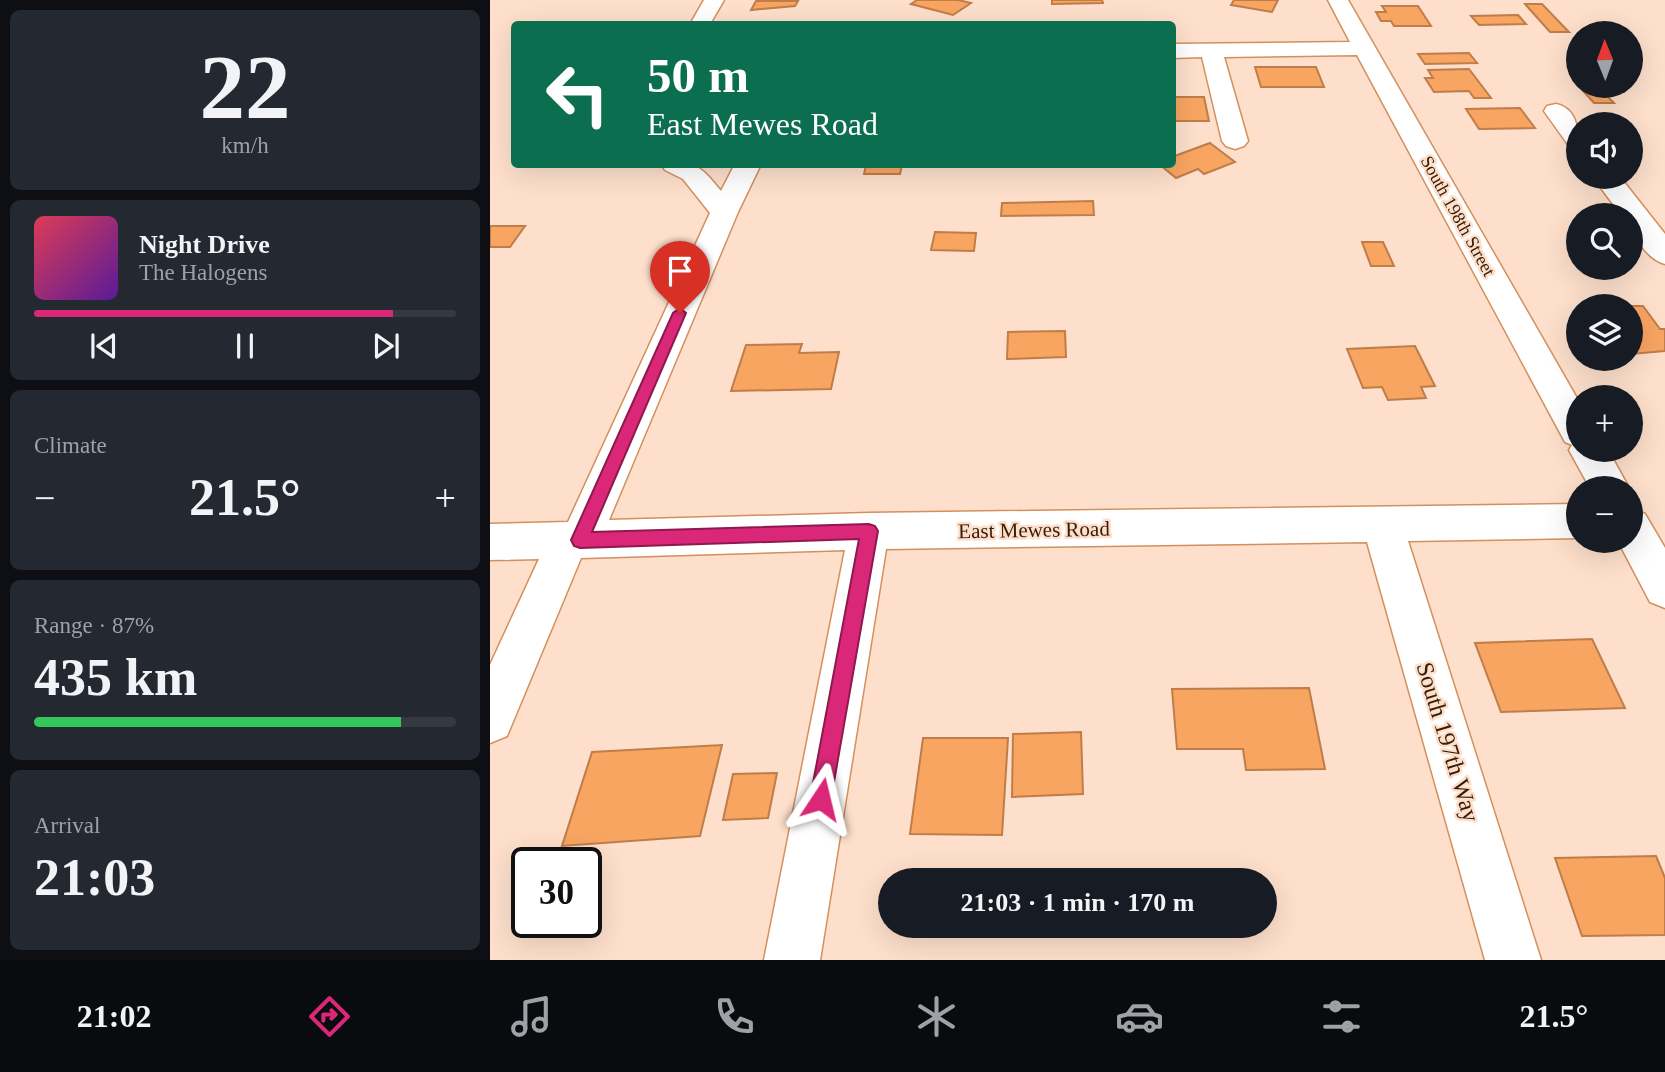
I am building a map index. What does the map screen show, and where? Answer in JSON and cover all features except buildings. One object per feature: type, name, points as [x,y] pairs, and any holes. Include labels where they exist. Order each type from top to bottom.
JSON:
[{"type":"street","points":[[702,21],[714,0]]},
{"type":"street","name":"South 198th Street","points":[[1338,0],[1566,410]]},
{"type":"street","points":[[1176,51],[1365,48]]},
{"type":"street","points":[[1211,50],[1235,141]]},
{"type":"street","points":[[1556,111],[1566,125]]},
{"type":"street","points":[[682,168],[692,173],[724,212]]},
{"type":"street","points":[[490,719],[746,168]]},
{"type":"street","points":[[1615,189],[1665,254]]},
{"type":"street","points":[[1643,520],[1665,520]]},
{"type":"street","name":"East Mewes Road","points":[[490,542],[869,531],[1566,521]]},
{"type":"street","name":"South 197th Way","points":[[1382,524],[1513,960]]},
{"type":"street","points":[[792,960],[869,531]]},
{"type":"street","points":[[1643,549],[1665,588]]},
{"type":"route","points":[[680,313],[580,540],[869,531],[821,799]]}]
